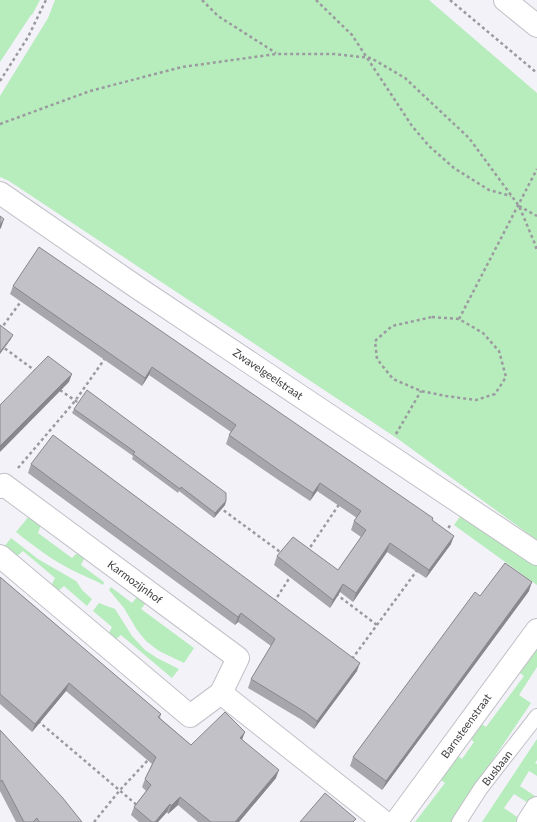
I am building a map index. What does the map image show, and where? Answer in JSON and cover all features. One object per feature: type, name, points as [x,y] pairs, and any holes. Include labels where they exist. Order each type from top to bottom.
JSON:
[{"type":"street","points":[[505,0],[537,26]]},
{"type":"street","name":"Zwavelgeelstraat","points":[[0,193],[138,288],[357,434],[385,451],[537,554]]},
{"type":"street","name":"Karmozijnhof","points":[[0,556],[190,716],[221,693],[238,658],[2,486]]},
{"type":"street","name":"Barnsteenstraat","points":[[396,822],[537,630]]},
{"type":"street","points":[[221,693],[384,822]]},
{"type":"street","points":[[528,822],[537,808]]},
{"type":"lane","name":"Busbaan","points":[[459,822],[481,788],[537,716]]},
{"type":"path","points":[[0,82],[28,37],[46,0]]},
{"type":"path","points":[[202,0],[218,16],[276,54]]},
{"type":"path","points":[[316,0],[352,35],[412,126],[429,146],[454,168],[489,190],[512,196]]},
{"type":"path","points":[[450,0],[537,73]]},
{"type":"path","points":[[0,124],[90,91],[182,67],[276,54],[334,54],[372,58],[405,78],[469,138],[518,206],[536,244],[537,252]]},
{"type":"path","points":[[459,319],[537,169]]},
{"type":"path","points":[[518,206],[537,216]]},
{"type":"path","points":[[0,330],[22,300]]},
{"type":"path","points":[[432,317],[459,319],[483,333],[499,351],[506,377],[495,394],[476,400],[421,391],[393,380],[377,359],[375,341],[392,326],[432,317]]},
{"type":"path","points":[[0,345],[38,373]]},
{"type":"path","points":[[2,486],[75,401],[110,351]]},
{"type":"path","points":[[56,387],[82,406]]},
{"type":"path","points":[[385,451],[421,391]]},
{"type":"path","points":[[306,552],[342,500]]},
{"type":"path","points":[[215,504],[285,556]]},
{"type":"path","points":[[442,537],[465,505]]},
{"type":"path","points":[[349,663],[419,568]]},
{"type":"path","points":[[272,605],[293,572]]},
{"type":"path","points":[[334,593],[377,625]]},
{"type":"path","points":[[36,719],[140,808]]},
{"type":"path","points":[[94,822],[120,790],[152,756]]},
{"type":"green space","points":[[0,0],[40,0],[32,15],[0,62]]},
{"type":"green space","points":[[55,0],[429,0],[537,93],[537,540],[398,439],[9,181],[0,177],[0,96],[48,18]]},
{"type":"green space","points":[[30,515],[41,525],[38,533],[72,558],[78,552],[85,557],[81,565],[104,582],[103,585],[70,569],[38,549],[16,532]]},
{"type":"green space","points":[[461,515],[537,565],[537,585],[454,525]]},
{"type":"green space","points":[[11,538],[38,559],[76,581],[83,591],[92,599],[87,606],[64,586],[57,592],[51,586],[55,578],[23,551],[16,557],[4,547]]},
{"type":"green space","points":[[111,587],[132,603],[137,597],[145,601],[145,604],[141,609],[194,648],[184,663],[159,651],[146,641],[137,630],[124,608],[109,590]]},
{"type":"green space","points":[[99,603],[115,609],[132,636],[145,650],[179,669],[172,678],[121,635],[115,640],[108,635],[112,627],[93,611]]},
{"type":"green space","points":[[537,643],[537,667],[519,695],[531,703],[451,822],[415,822],[445,783],[438,778],[455,754],[462,759],[474,742],[468,737],[479,722],[486,727],[524,676],[517,671]]},
{"type":"green space","points":[[537,739],[537,760],[535,763],[537,764],[537,776],[529,771],[520,786],[535,796],[530,804],[514,794],[504,808],[520,819],[518,822],[482,822]]},
{"type":"building","points":[[0,216],[4,219],[0,225]]},
{"type":"building","points":[[39,247],[433,518],[432,520],[454,536],[429,570],[390,543],[356,593],[343,584],[333,600],[277,556],[293,537],[338,570],[366,530],[354,521],[361,511],[320,483],[313,493],[229,435],[236,425],[152,367],[145,378],[13,286]]},
{"type":"building","points":[[0,325],[13,335],[0,352]]},
{"type":"building","points":[[48,356],[72,374],[0,446],[0,405]]},
{"type":"building","points":[[87,390],[226,493],[226,501],[215,513],[181,487],[180,489],[133,454],[135,452],[74,409]]},
{"type":"building","points":[[53,435],[360,663],[317,721],[251,679],[275,639],[241,613],[238,617],[31,464]]},
{"type":"building","points":[[505,563],[532,582],[386,781],[353,757],[475,592],[480,596]]},
{"type":"building","points":[[0,577],[161,714],[158,717],[191,745],[225,712],[245,732],[240,738],[279,770],[235,822],[211,822],[180,797],[171,806],[170,804],[155,822],[152,822],[134,807],[151,785],[145,779],[156,757],[69,683],[35,724],[0,694]]},
{"type":"building","points":[[0,730],[62,797],[82,822],[39,822],[37,818],[33,822],[24,822],[2,780],[0,782]]},
{"type":"building","points":[[325,793],[356,819],[353,822],[300,822]]}]
